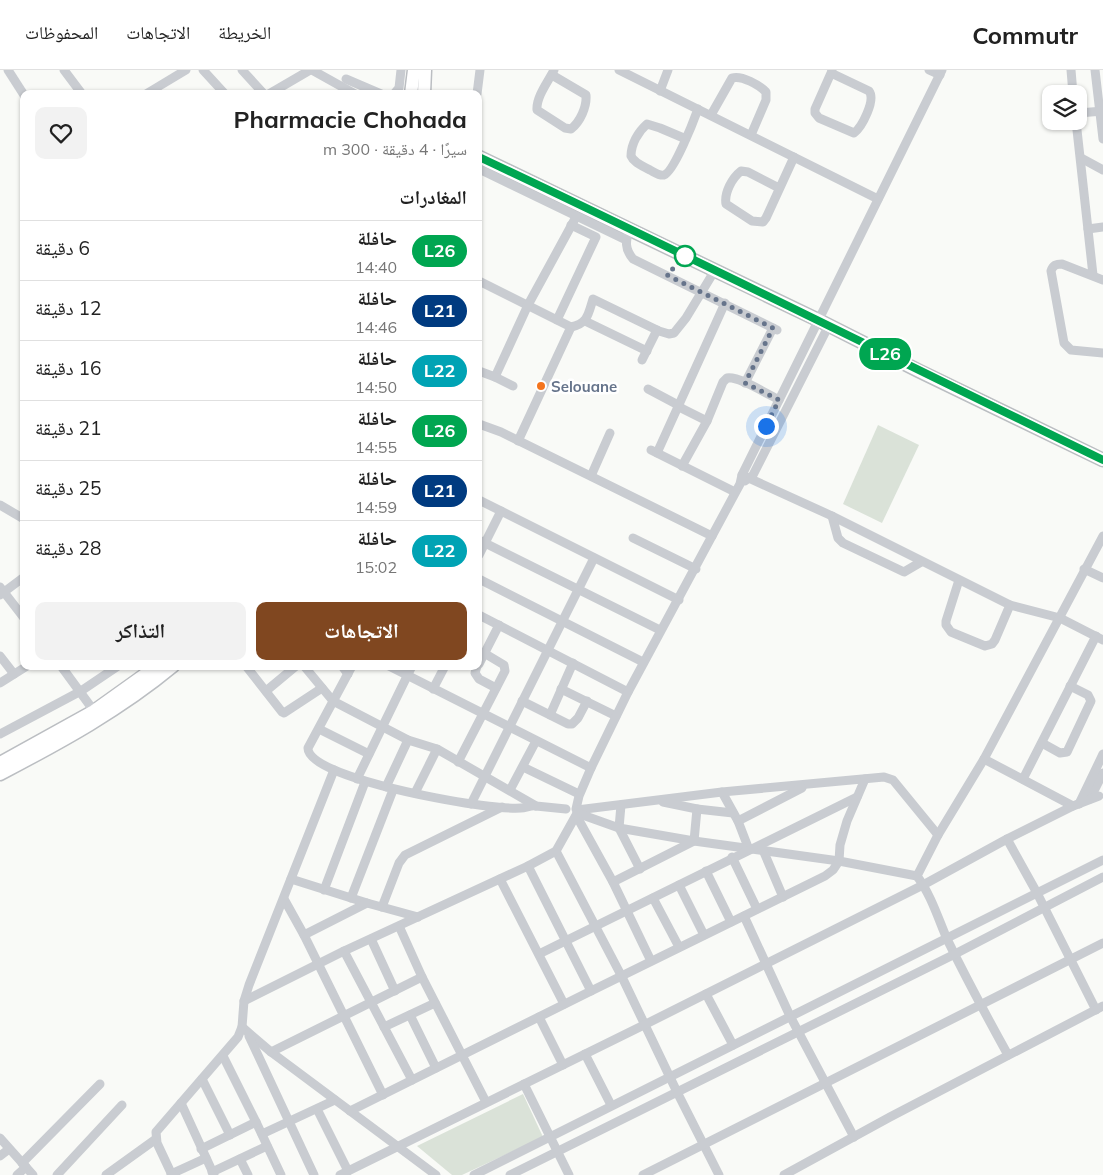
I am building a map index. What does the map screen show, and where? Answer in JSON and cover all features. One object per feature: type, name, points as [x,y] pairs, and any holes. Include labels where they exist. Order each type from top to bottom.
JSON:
[{"type":"highway","points":[[412,90],[414,70]]},
{"type":"highway","points":[[424,90],[425,70]]},
{"type":"highway","points":[[482,159],[628,234],[715,270],[1103,460]]},
{"type":"highway","points":[[0,763],[94,711],[151,670]]},
{"type":"highway","points":[[0,774],[106,715],[150,685],[168,670]]},
{"type":"street","points":[[8,70],[21,90]]},
{"type":"street","points":[[64,70],[79,90]]},
{"type":"street","points":[[153,90],[186,70]]},
{"type":"street","points":[[202,70],[220,90]]},
{"type":"street","points":[[242,70],[260,90]]},
{"type":"street","points":[[276,90],[311,70],[344,90]]},
{"type":"street","points":[[397,90],[400,70]]},
{"type":"street","points":[[478,90],[480,70]]},
{"type":"street","points":[[619,70],[878,199]]},
{"type":"street","points":[[660,90],[668,70]]},
{"type":"street","points":[[744,479],[753,474],[773,438],[878,199],[941,73],[930,70]]},
{"type":"street","points":[[1071,70],[1072,85]]},
{"type":"street","points":[[1095,70],[1103,139]]},
{"type":"street","points":[[831,71],[872,94],[866,116],[854,133],[819,118],[815,113],[820,95],[831,71]]},
{"type":"street","points":[[553,73],[586,95],[587,98],[579,121],[571,129],[565,128],[537,110],[537,104],[553,73]]},
{"type":"street","points":[[346,90],[346,75],[374,90]]},
{"type":"street","points":[[711,115],[732,78],[737,77],[760,87],[766,92],[766,100],[752,136]]},
{"type":"street","points":[[686,139],[647,124],[633,143],[631,156],[637,163],[656,174],[663,175],[667,173],[686,139],[698,109]]},
{"type":"street","points":[[1087,112],[1101,111]]},
{"type":"street","points":[[1077,130],[1093,275]]},
{"type":"street","points":[[779,188],[748,172],[741,171],[730,186],[725,201],[726,204],[752,221],[763,222],[794,157]]},
{"type":"street","points":[[1081,158],[1103,170]]},
{"type":"street","points":[[482,171],[574,221],[596,237],[557,320]]},
{"type":"street","points":[[574,221],[628,234],[625,244],[633,259],[726,303],[775,329],[745,383]]},
{"type":"street","points":[[495,377],[528,305],[574,221]]},
{"type":"street","points":[[1088,229],[1103,227]]},
{"type":"street","points":[[1103,280],[1062,264],[1056,264],[1051,271],[1064,343],[1071,350],[1103,353]]},
{"type":"street","points":[[482,282],[571,327],[582,324],[585,321],[594,299],[668,334],[674,333],[678,329],[715,270]]},
{"type":"street","points":[[726,303],[679,407],[654,452],[735,492]]},
{"type":"street","points":[[585,321],[646,351]]},
{"type":"street","points":[[244,1001],[556,851],[568,831],[572,812],[591,768],[643,662],[696,569],[735,492],[744,479],[779,400],[823,322]]},
{"type":"street","points":[[518,441],[571,327]]},
{"type":"street","points":[[642,360],[657,330]]},
{"type":"street","points":[[482,372],[513,386]]},
{"type":"street","points":[[682,466],[707,421],[725,379],[732,377],[779,400]]},
{"type":"street","points":[[648,389],[707,421]]},
{"type":"street","points":[[482,425],[591,476],[712,536]]},
{"type":"street","points":[[591,476],[610,432]]},
{"type":"street","points":[[744,479],[832,516],[1010,605],[1060,618],[1099,638],[1070,686],[1023,779]]},
{"type":"street","points":[[482,502],[678,600]]},
{"type":"street","points":[[0,505],[20,516]]},
{"type":"street","points":[[15,513],[20,510]]},
{"type":"street","points":[[501,511],[482,542],[660,630]]},
{"type":"street","points":[[832,516],[840,541],[904,572],[922,562]]},
{"type":"street","points":[[917,876],[938,835],[984,759],[1103,536]]},
{"type":"street","points":[[633,538],[696,569]]},
{"type":"street","points":[[869,555],[877,539]]},
{"type":"street","points":[[471,804],[594,558]]},
{"type":"street","points":[[1084,569],[1103,578]]},
{"type":"street","points":[[20,579],[1,591],[20,613]]},
{"type":"street","points":[[959,580],[946,621],[946,625],[951,632],[985,646],[992,644],[1010,605]]},
{"type":"street","points":[[482,581],[643,662]]},
{"type":"street","points":[[482,616],[628,692]]},
{"type":"street","points":[[482,657],[499,625]]},
{"type":"street","points":[[458,762],[505,671],[505,667],[484,653]]},
{"type":"street","points":[[0,656],[14,674]]},
{"type":"street","points":[[550,715],[573,663]]},
{"type":"street","points":[[0,683],[20,670]]},
{"type":"street","points":[[64,670],[94,711]]},
{"type":"street","points":[[0,734],[81,691],[112,670]]},
{"type":"street","points":[[249,670],[284,713],[322,688]]},
{"type":"street","points":[[266,691],[291,670]]},
{"type":"street","points":[[307,670],[333,702],[408,740],[438,749],[536,806]]},
{"type":"street","points":[[350,670],[308,751],[314,758],[334,770],[361,780],[390,789],[471,804],[549,808],[572,812],[619,828],[694,841],[838,860],[917,876],[981,1006],[1008,1055]]},
{"type":"street","points":[[396,670],[591,768]]},
{"type":"street","points":[[324,890],[369,754],[410,670]]},
{"type":"street","points":[[433,689],[443,670]]},
{"type":"street","points":[[477,670],[479,679],[496,688]]},
{"type":"street","points":[[1042,743],[1060,753],[1067,752],[1091,701],[1088,695],[1070,686]]},
{"type":"street","points":[[561,689],[616,716]]},
{"type":"street","points":[[522,701],[568,724],[572,724],[578,718],[587,702]]},
{"type":"street","points":[[319,729],[369,754]]},
{"type":"street","points":[[351,898],[408,740]]},
{"type":"street","points":[[510,790],[536,741]]},
{"type":"street","points":[[415,793],[438,749]]},
{"type":"street","points":[[1076,805],[1103,754]]},
{"type":"street","points":[[984,759],[1076,805]]},
{"type":"street","points":[[522,767],[579,795]]},
{"type":"street","points":[[314,1175],[245,1030],[244,1001],[334,770]]},
{"type":"street","points":[[1090,800],[1103,773]]},
{"type":"street","points":[[572,812],[722,792],[884,777],[893,780],[938,835]]},
{"type":"street","points":[[350,1111],[825,876],[833,870],[838,860],[847,821],[865,779]]},
{"type":"street","points":[[655,800],[735,817],[806,785]]},
{"type":"street","points":[[722,792],[783,897]]},
{"type":"street","points":[[539,954],[732,857],[755,848],[857,797]]},
{"type":"street","points":[[317,1109],[344,1173],[923,885],[1007,839],[1076,805],[1102,798]]},
{"type":"street","points":[[622,804],[619,828],[640,869]]},
{"type":"street","points":[[382,907],[399,863],[405,855],[502,807]]},
{"type":"street","points":[[694,841],[697,809]]},
{"type":"street","points":[[572,812],[613,882],[651,961]]},
{"type":"street","points":[[784,1175],[1100,1008],[1071,959],[1038,893],[1007,839]]},
{"type":"street","points":[[613,882],[694,841]]},
{"type":"street","points":[[556,851],[646,1024],[669,1076],[720,1175]]},
{"type":"street","points":[[732,857],[757,909]]},
{"type":"street","points":[[474,1175],[1103,860]]},
{"type":"street","points":[[528,866],[591,991]]},
{"type":"street","points":[[706,871],[731,922]]},
{"type":"street","points":[[510,1175],[955,954],[1103,877]]},
{"type":"street","points":[[291,879],[418,917]]},
{"type":"street","points":[[500,879],[564,1004]]},
{"type":"street","points":[[679,885],[704,935]]},
{"type":"street","points":[[653,898],[679,947]]},
{"type":"street","points":[[284,899],[304,935],[383,1095]]},
{"type":"street","points":[[304,935],[367,903]]},
{"type":"street","points":[[744,916],[790,1016],[854,1137]]},
{"type":"street","points":[[399,926],[461,1056],[486,1102]]},
{"type":"street","points":[[371,939],[395,990]]},
{"type":"street","points":[[642,1175],[1103,943]]},
{"type":"street","points":[[344,952],[412,1080]]},
{"type":"street","points":[[271,1052],[422,977]]},
{"type":"street","points":[[706,994],[733,1044]]},
{"type":"street","points":[[384,1027],[435,1003]]},
{"type":"street","points":[[410,1015],[436,1068]]},
{"type":"street","points":[[539,1016],[563,1065]]},
{"type":"street","points":[[245,1030],[271,1052],[436,1175]]},
{"type":"street","points":[[206,1158],[171,1174],[155,1136],[158,1129],[245,1030]]},
{"type":"street","points":[[585,1054],[612,1105]]},
{"type":"street","points":[[223,1056],[281,1175]]},
{"type":"street","points":[[202,1079],[230,1135]]},
{"type":"street","points":[[17,1175],[24,1165],[100,1084]]},
{"type":"street","points":[[524,1084],[569,1175]]},
{"type":"street","points":[[262,1134],[335,1100]]},
{"type":"street","points":[[181,1103],[213,1174],[267,1146]]},
{"type":"street","points":[[57,1175],[122,1105]]},
{"type":"street","points":[[201,1149],[256,1122]]},
{"type":"street","points":[[0,1138],[33,1175]]},
{"type":"street","points":[[106,1175],[156,1139]]},
{"type":"street","points":[[0,1156],[9,1149]]},
{"type":"street","points":[[240,1159],[248,1175]]},
{"type":"shaded area","points":[[878,425],[919,445],[882,523],[843,504]]},
{"type":"shaded area","points":[[523,1094],[543,1137],[462,1175],[452,1175],[417,1146]]},
{"type":"bus line","name":"L26","points":[[482,158],[1103,460]]},
{"type":"place","name":"Selouane","points":[[541,386]]},
{"type":"route","points":[[685,256],[667,275],[773,328],[745,383],[779,400],[766,426]]}]
